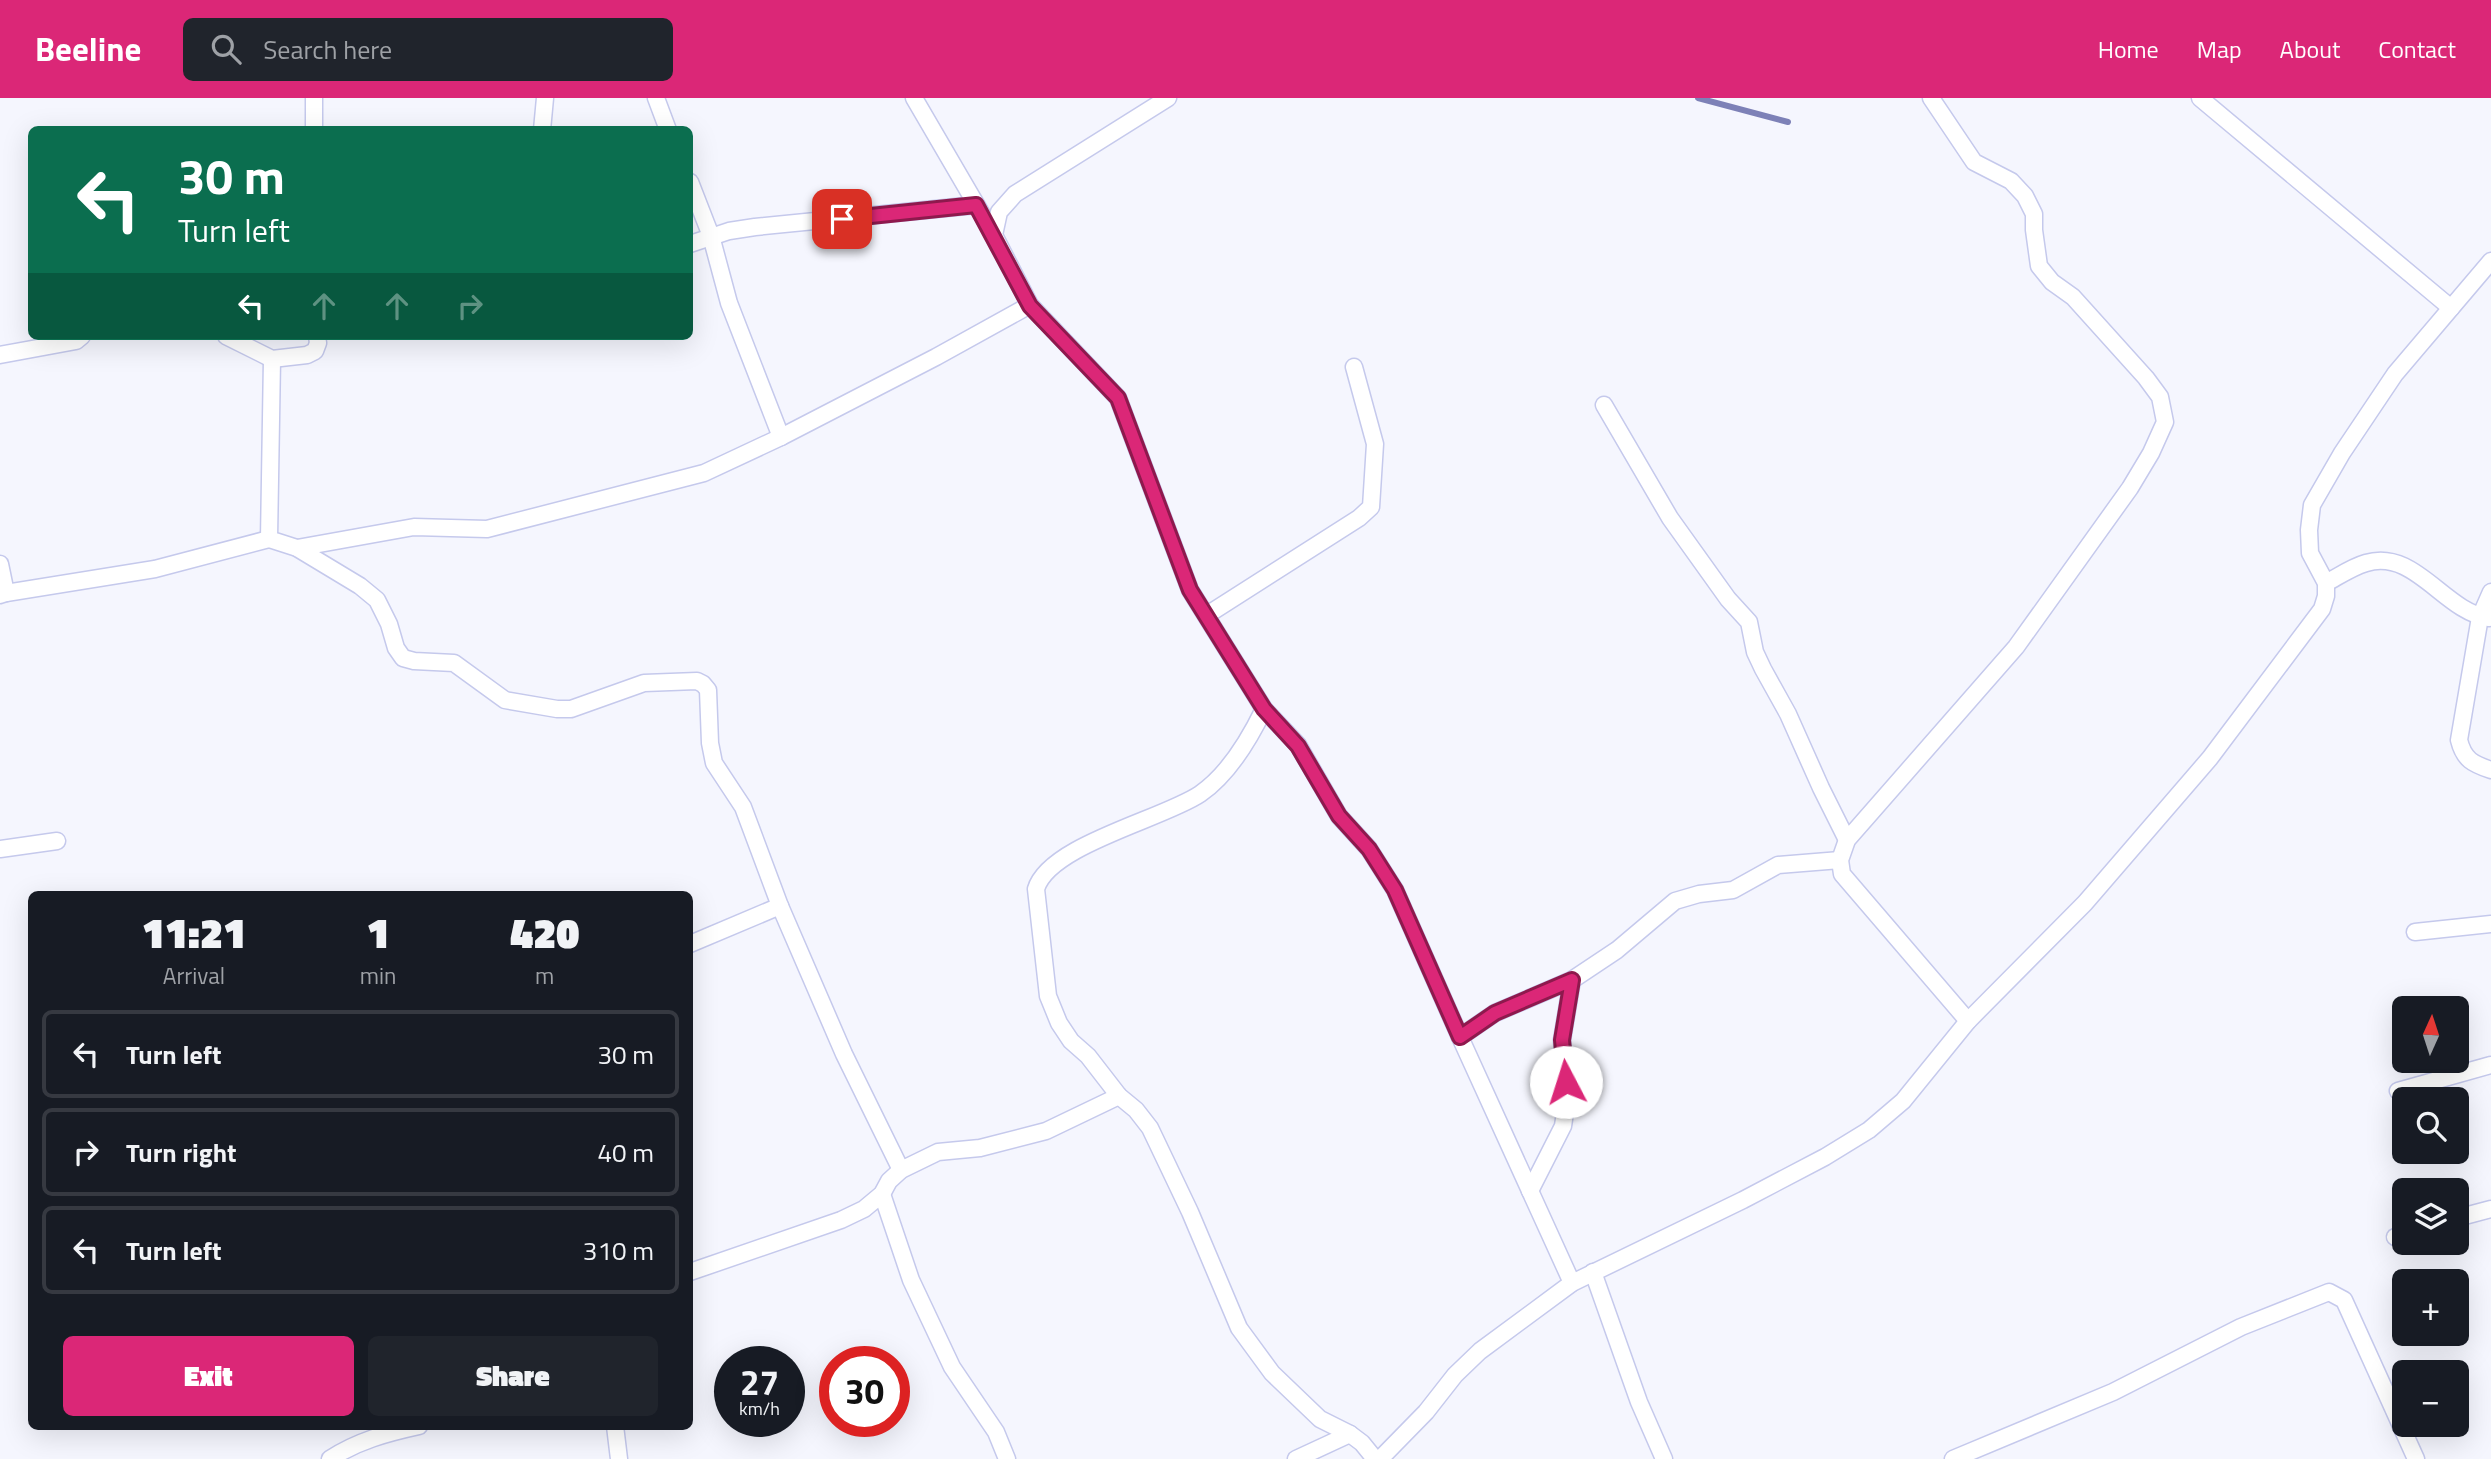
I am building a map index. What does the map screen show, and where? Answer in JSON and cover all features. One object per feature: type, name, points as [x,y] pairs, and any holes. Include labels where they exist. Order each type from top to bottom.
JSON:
[{"type":"street","points":[[314,98],[314,126]]},
{"type":"street","points":[[542,126],[545,98]]},
{"type":"street","points":[[656,98],[666,126]]},
{"type":"street","points":[[914,98],[994,235],[1030,306],[1118,398],[1190,590],[1264,709],[1298,746],[1339,816],[1369,849],[1395,890],[1572,1283]]},
{"type":"street","points":[[994,235],[999,212],[1016,194],[1168,98]]},
{"type":"street","points":[[1931,98],[1975,162],[2011,181],[2025,196],[2034,214],[2039,265],[2052,282],[2073,297],[2146,378],[2160,397],[2165,422],[2151,453],[2130,488],[2016,648],[1847,840],[1840,860],[1842,874],[1968,1021]]},
{"type":"street","points":[[2200,98],[2451,308]]},
{"type":"street","points":[[693,190],[711,236],[729,303],[781,437]]},
{"type":"street","points":[[693,243],[711,236],[755,227],[976,205]]},
{"type":"street","points":[[1264,709],[1242,749],[1215,782],[1202,792],[1188,802],[1104,836],[1049,868],[1040,878],[1036,889],[1048,996],[1059,1023],[1071,1041],[1088,1056],[1119,1096],[1136,1110],[1150,1128],[1181,1192],[1239,1328],[1254,1350],[1272,1373],[1320,1419],[1350,1434],[1377,1459],[1426,1412],[1455,1375],[1480,1351],[1572,1283],[1744,1200],[1825,1157],[1869,1130],[1903,1101],[1968,1021],[2085,903],[2210,758],[2322,609],[2326,583],[2310,553],[2312,505],[2342,453],[2395,374],[2491,261]]},
{"type":"street","points":[[297,548],[414,527],[487,529],[704,472],[781,437],[1030,306]]},
{"type":"street","points":[[0,355],[77,340]]},
{"type":"street","points":[[234,340],[272,359],[307,355],[314,351],[318,340]]},
{"type":"street","points":[[269,540],[272,359]]},
{"type":"street","points":[[1207,615],[1371,507],[1375,444],[1354,367]]},
{"type":"street","points":[[1604,405],[1670,518],[1728,599],[1749,622],[1755,652],[1788,714],[1847,840]]},
{"type":"street","points":[[0,565],[3,594],[155,569],[269,540],[297,548],[360,586],[377,600],[389,624],[396,648],[403,658],[414,662],[454,663],[505,701],[570,709],[645,683],[697,681],[703,684],[708,690],[711,754],[743,807],[780,906],[844,1054],[901,1170]]},
{"type":"street","points":[[2326,583],[2367,563],[2384,561],[2408,568],[2466,611],[2486,617]]},
{"type":"street","points":[[2491,592],[2459,740],[2462,754],[2472,764],[2491,770]]},
{"type":"street","points":[[0,849],[57,841]]},
{"type":"street","points":[[1460,1037],[1495,1013],[1572,980],[1617,950],[1675,901],[1699,894],[1733,890],[1779,865],[1840,860]]},
{"type":"street","points":[[693,943],[780,906]]},
{"type":"street","points":[[2415,932],[2491,924]]},
{"type":"street","points":[[1530,1191],[1563,1126],[1567,1099],[1562,1040],[1572,980]]},
{"type":"street","points":[[2412,1087],[2491,1065]]},
{"type":"street","points":[[693,1271],[841,1220],[864,1209],[882,1194],[889,1181],[901,1170],[938,1152],[980,1147],[1046,1131],[1119,1096]]},
{"type":"street","points":[[882,1194],[916,1293],[952,1367],[996,1432],[1007,1459]]},
{"type":"street","points":[[2469,1215],[2491,1209]]},
{"type":"street","points":[[1593,1272],[1639,1402],[1664,1459]]},
{"type":"street","points":[[1953,1459],[2113,1392],[2241,1327],[2329,1292],[2344,1300],[2416,1459]]},
{"type":"street","points":[[330,1459],[345,1449],[401,1430]]},
{"type":"street","points":[[615,1430],[619,1459]]},
{"type":"street","points":[[1296,1459],[1350,1434]]},
{"type":"waterway","points":[[1698,98],[1788,122]]},
{"type":"route","points":[[842,219],[976,205],[1030,306],[1118,398],[1190,590],[1264,709],[1298,746],[1339,816],[1369,849],[1395,890],[1460,1037],[1495,1013],[1572,980],[1562,1040],[1566,1082]]}]
